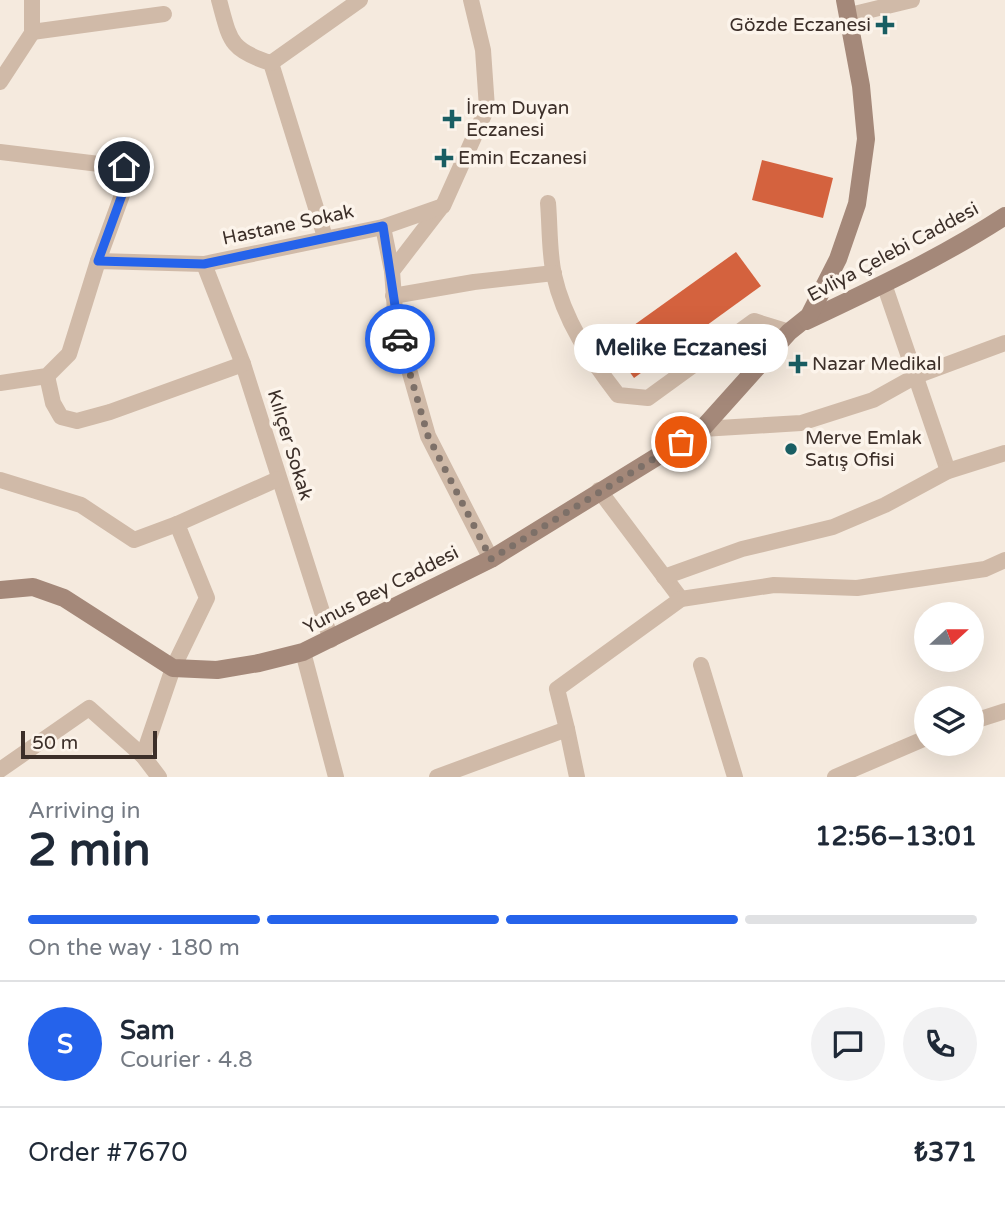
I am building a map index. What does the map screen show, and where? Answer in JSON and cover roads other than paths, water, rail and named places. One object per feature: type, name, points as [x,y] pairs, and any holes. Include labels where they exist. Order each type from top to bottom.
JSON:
[{"type":"street","points":[[0,82],[32,32],[32,0]]},
{"type":"street","points":[[219,0],[229,37],[245,55],[271,63]]},
{"type":"street","points":[[271,63],[360,0]]},
{"type":"street","points":[[392,271],[443,206],[486,108],[483,50],[471,0]]},
{"type":"street","points":[[848,7],[912,0]]},
{"type":"street","name":"Yunus Bey Caddesi","points":[[173,668],[217,670],[303,652],[491,559],[702,429],[794,328],[809,316],[838,259],[857,204],[866,139],[848,7]]},
{"type":"street","points":[[32,32],[164,14]]},
{"type":"street","points":[[271,63],[325,237]]},
{"type":"street","points":[[0,152],[124,167],[126,184],[69,354],[47,376],[0,383]]},
{"type":"street","points":[[548,203],[554,273],[567,316],[596,367],[618,396],[648,398],[754,321],[794,328]]},
{"type":"street","name":"Hastane Sokak","points":[[98,261],[204,264],[383,226],[443,206]]},
{"type":"street","name":"Evliya Çelebi Caddesi","points":[[794,328],[970,239],[1005,216]]},
{"type":"street","points":[[383,226],[392,271],[396,324],[428,436],[491,559]]},
{"type":"street","name":"Kılıçer Sokak","points":[[204,264],[243,364],[331,639]]},
{"type":"street","points":[[393,296],[474,282],[554,273]]},
{"type":"street","points":[[884,284],[948,471]]},
{"type":"street","points":[[702,429],[801,423],[873,400],[916,376],[1005,343]]},
{"type":"street","points":[[47,376],[53,403],[61,417],[77,421],[110,412],[243,364]]},
{"type":"street","points":[[664,577],[742,549],[834,527],[886,505],[948,471],[1005,453]]},
{"type":"street","points":[[0,480],[81,505],[134,540],[278,479]]},
{"type":"street","points":[[599,490],[681,599]]},
{"type":"street","points":[[143,757],[173,668],[207,598],[177,524]]},
{"type":"street","points":[[577,777],[557,689],[681,599],[774,585],[857,589],[985,569],[1005,560]]},
{"type":"street","points":[[0,590],[33,587],[64,598],[173,668]]},
{"type":"street","points":[[303,652],[337,777]]},
{"type":"street","points":[[701,665],[735,777]]},
{"type":"street","points":[[0,770],[89,708],[143,757],[159,777]]},
{"type":"street","points":[[984,717],[1005,710]]},
{"type":"street","points":[[438,777],[567,729]]},
{"type":"street","points":[[835,777],[914,743]]},
{"type":"place","name":"Gözde Eczanesi","points":[[885,25]]},
{"type":"place","name":"İrem Duyan Eczanesi","points":[[452,119]]},
{"type":"place","name":"Emin Eczanesi","points":[[444,158]]},
{"type":"place","name":"Nazar Medikal","points":[[798,364]]},
{"type":"place","name":"Melike Eczanesi","points":[[681,442]]},
{"type":"place","name":"Merve Emlak Satış Ofisi","points":[[791,449]]}]
